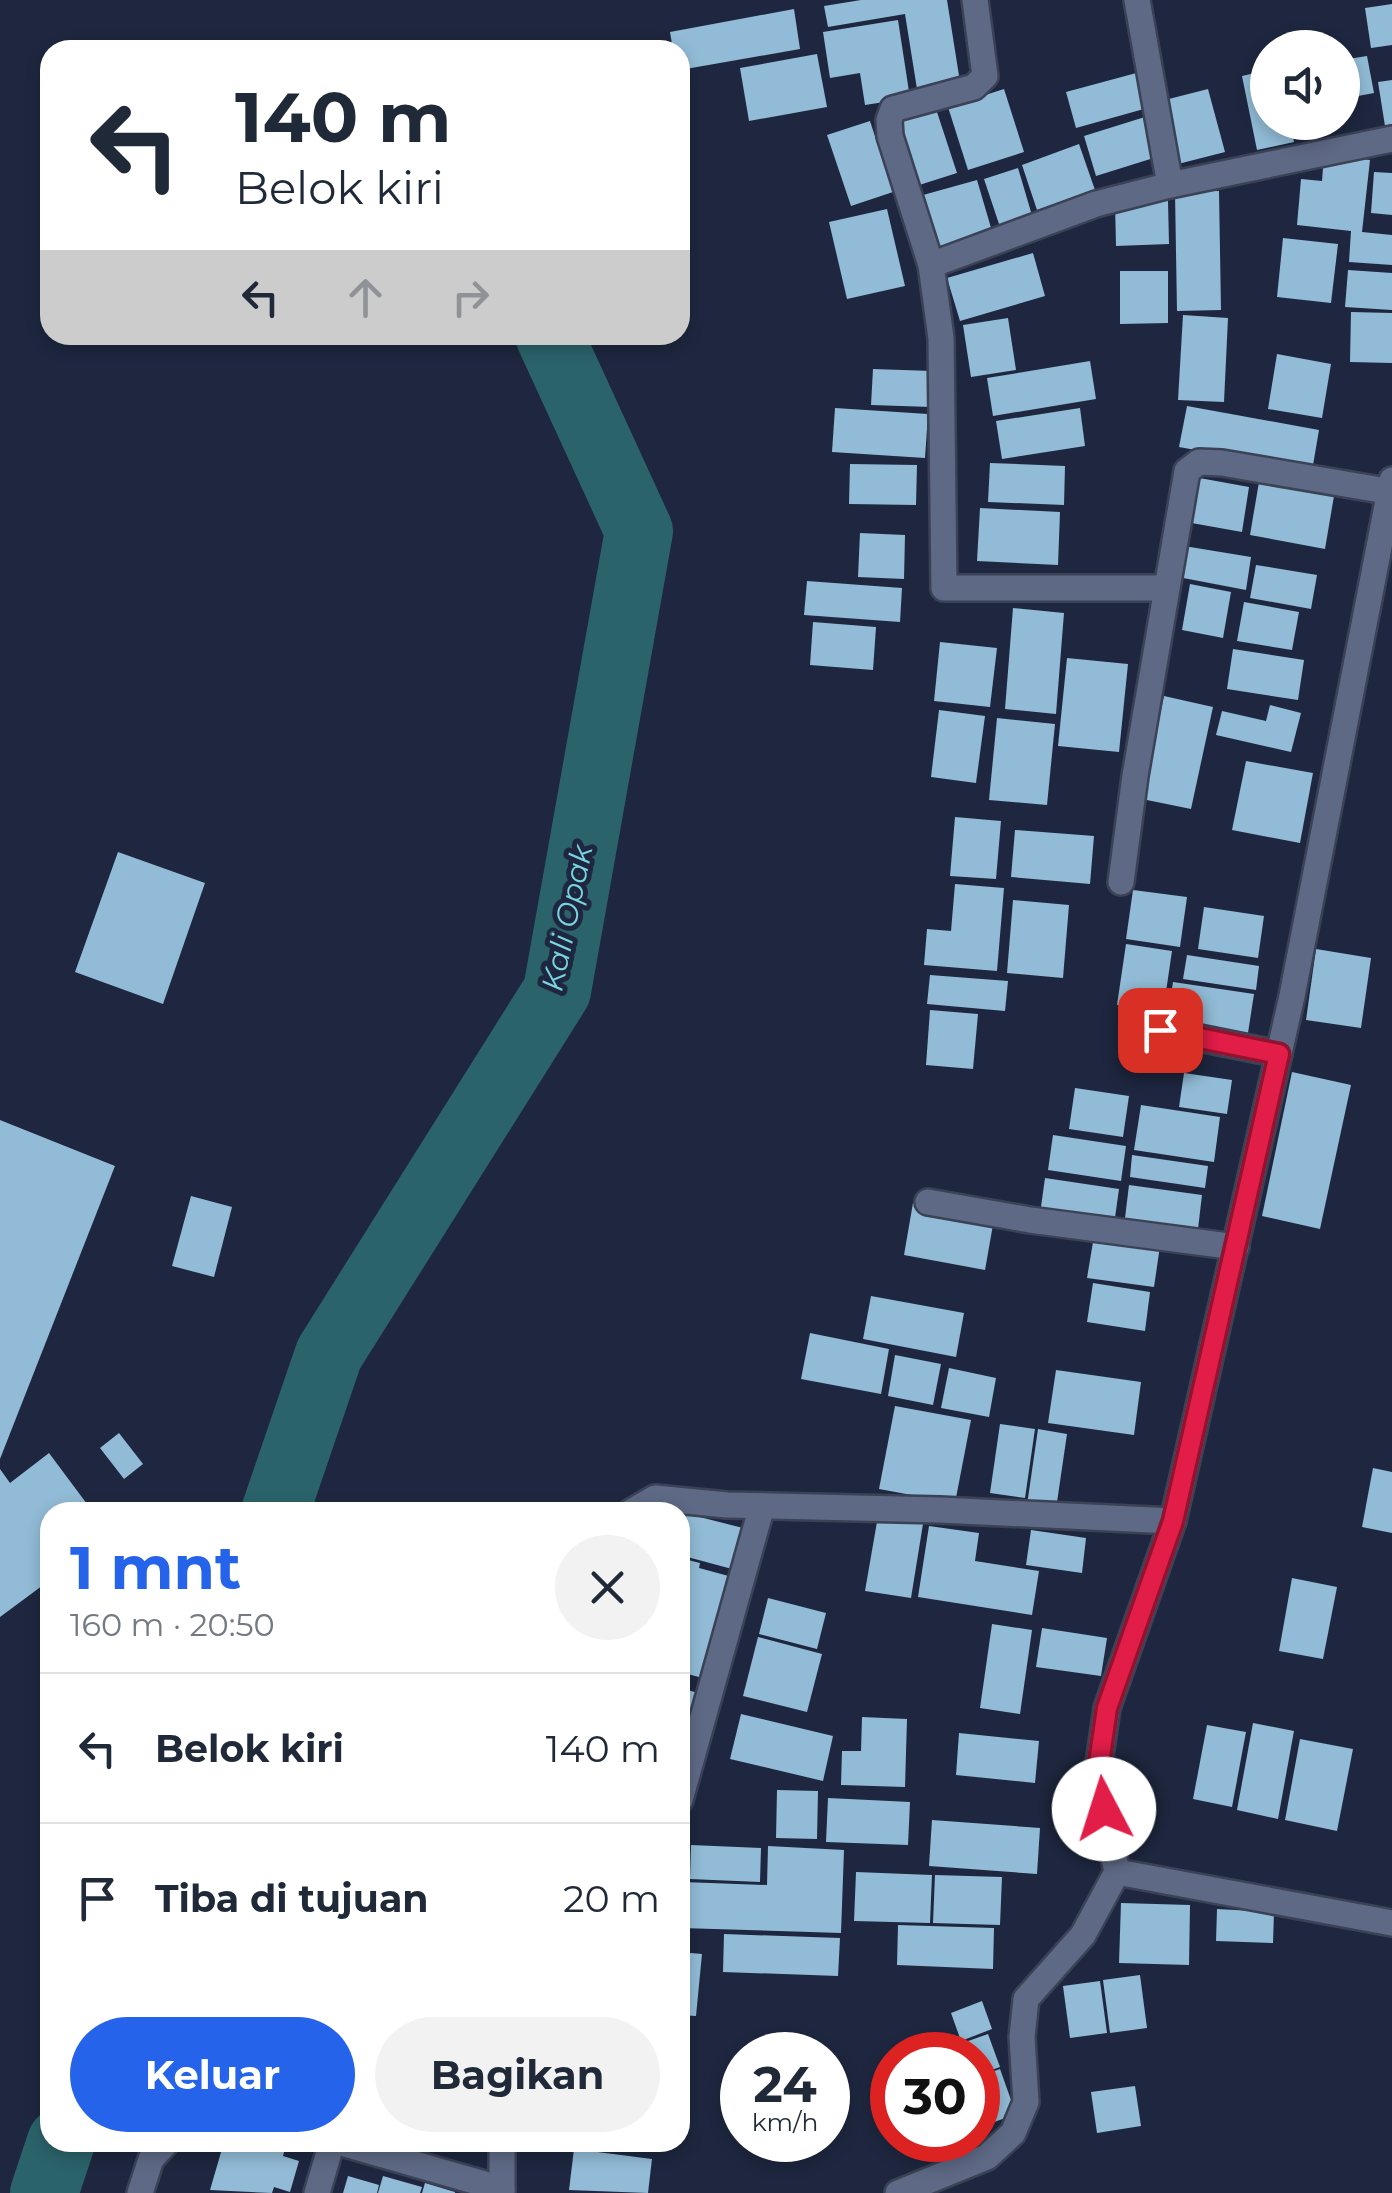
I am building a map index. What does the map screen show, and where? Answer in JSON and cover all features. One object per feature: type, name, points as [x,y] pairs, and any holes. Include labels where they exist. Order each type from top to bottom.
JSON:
[{"type":"street","points":[[975,0],[985,76],[974,86],[892,109],[889,120],[890,136],[931,265],[941,338],[944,588],[1166,588]]},
{"type":"street","points":[[1137,0],[1170,185]]},
{"type":"street","points":[[931,265],[1096,204],[1392,139]]},
{"type":"street","points":[[898,2193],[986,2157],[1013,2133],[1026,2102],[1022,2036],[1026,1998],[1082,1935],[1118,1872],[1097,1777],[1107,1708],[1173,1521],[1279,1054],[1391,488],[1222,463],[1199,462],[1187,472],[1120,882]]},
{"type":"street","points":[[1160,1030],[1279,1054]]},
{"type":"street","points":[[928,1202],[1030,1220],[1236,1247]]},
{"type":"street","points":[[648,1502],[655,1498],[762,1506],[1173,1521]]},
{"type":"street","points":[[690,1764],[762,1506]]},
{"type":"street","points":[[1118,1872],[1392,1923]]},
{"type":"street","points":[[140,2193],[150,2159],[157,2152]]},
{"type":"street","points":[[318,2193],[332,2152]]},
{"type":"street","points":[[369,2152],[502,2191],[502,2152]]},
{"type":"building","points":[[861,0],[947,0],[960,82],[917,89],[905,14],[828,27],[824,6]]},
{"type":"building","points":[[1392,4],[1392,45],[1371,48],[1365,8]]},
{"type":"building","points":[[794,9],[800,49],[690,68],[690,40],[671,40],[670,32]]},
{"type":"building","points":[[898,20],[910,98],[865,105],[860,73],[830,78],[823,32]]},
{"type":"building","points":[[817,54],[827,107],[749,121],[740,68]]},
{"type":"building","points":[[1367,56],[1374,93],[1360,96],[1360,57]]},
{"type":"building","points":[[1140,72],[1151,107],[1076,128],[1066,92]]},
{"type":"building","points":[[1250,74],[1250,115],[1242,76]]},
{"type":"building","points":[[1392,80],[1392,124],[1385,126],[1378,82]]},
{"type":"building","points":[[1004,89],[1024,152],[968,170],[948,107]]},
{"type":"building","points":[[1208,89],[1225,152],[1178,164],[1161,101]]},
{"type":"building","points":[[936,109],[957,173],[913,187],[892,124]]},
{"type":"building","points":[[1148,116],[1160,156],[1096,176],[1084,136]]},
{"type":"building","points":[[870,121],[893,192],[851,206],[827,135]]},
{"type":"building","points":[[1255,140],[1294,140],[1294,142],[1257,150]]},
{"type":"building","points":[[1079,144],[1095,190],[1037,210],[1022,165]]},
{"type":"building","points":[[1324,155],[1370,160],[1362,232],[1392,235],[1392,265],[1349,262],[1351,231],[1297,225],[1301,179],[1322,181]]},
{"type":"building","points":[[1018,168],[1034,222],[1002,233],[984,179]]},
{"type":"building","points":[[1374,172],[1392,173],[1392,215],[1371,213]]},
{"type":"building","points":[[977,180],[994,238],[939,253],[923,195]]},
{"type":"building","points":[[1219,191],[1221,310],[1177,311],[1175,192]]},
{"type":"building","points":[[1168,201],[1169,244],[1116,246],[1115,202]]},
{"type":"building","points":[[887,209],[905,286],[847,299],[829,222]]},
{"type":"building","points":[[1283,238],[1338,244],[1331,303],[1277,297]]},
{"type":"building","points":[[1033,253],[1045,296],[960,321],[947,278]]},
{"type":"building","points":[[1348,270],[1392,273],[1392,310],[1345,307]]},
{"type":"building","points":[[1120,271],[1168,271],[1168,323],[1120,324]]},
{"type":"building","points":[[1351,312],[1392,313],[1392,363],[1350,362]]},
{"type":"building","points":[[1183,315],[1228,318],[1224,402],[1178,400]]},
{"type":"building","points":[[1008,318],[1016,370],[971,377],[963,325]]},
{"type":"building","points":[[1277,354],[1331,364],[1322,418],[1268,409]]},
{"type":"building","points":[[1090,361],[1096,399],[993,416],[987,378]]},
{"type":"building","points":[[873,369],[932,371],[931,407],[871,405]]},
{"type":"building","points":[[1187,406],[1319,430],[1312,471],[1179,447]]},
{"type":"building","points":[[835,408],[928,414],[925,458],[832,452]]},
{"type":"building","points":[[1080,408],[1085,446],[1002,459],[996,421]]},
{"type":"building","points":[[990,463],[1065,466],[1064,505],[988,502]]},
{"type":"building","points":[[850,464],[917,465],[916,505],[849,504]]},
{"type":"building","points":[[1194,477],[1249,487],[1242,532],[1186,522]]},
{"type":"building","points":[[1259,482],[1334,496],[1325,549],[1250,535]]},
{"type":"building","points":[[980,508],[1060,512],[1058,565],[977,561]]},
{"type":"building","points":[[860,533],[905,535],[904,579],[858,577]]},
{"type":"building","points":[[1184,546],[1251,557],[1246,590],[1178,577]]},
{"type":"building","points":[[1256,565],[1317,575],[1311,609],[1250,598]]},
{"type":"building","points":[[807,581],[902,588],[900,622],[804,615]]},
{"type":"building","points":[[1190,584],[1231,592],[1223,638],[1182,630]]},
{"type":"building","points":[[1244,602],[1299,612],[1292,650],[1237,641]]},
{"type":"building","points":[[1013,608],[1064,613],[1056,714],[1005,709]]},
{"type":"building","points":[[813,622],[876,627],[873,670],[810,665]]},
{"type":"building","points":[[940,642],[997,648],[990,707],[934,701]]},
{"type":"building","points":[[1233,649],[1304,660],[1298,700],[1227,689]]},
{"type":"building","points":[[1067,658],[1128,664],[1119,752],[1058,746]]},
{"type":"building","points":[[1164,696],[1213,707],[1191,809],[1142,799]]},
{"type":"building","points":[[1270,705],[1301,713],[1291,752],[1216,735],[1222,711],[1266,721]]},
{"type":"building","points":[[939,710],[985,716],[976,783],[931,777]]},
{"type":"building","points":[[997,718],[1055,724],[1047,805],[989,800]]},
{"type":"building","points":[[1246,761],[1313,773],[1300,843],[1232,830]]},
{"type":"building","points":[[955,817],[1001,821],[996,879],[950,876]]},
{"type":"building","points":[[1015,830],[1094,836],[1090,884],[1011,877]]},
{"type":"building","points":[[118,852],[205,883],[163,1004],[75,972]]},
{"type":"building","points":[[955,884],[1004,888],[997,971],[924,965],[927,929],[951,931]]},
{"type":"building","points":[[1133,890],[1187,897],[1180,947],[1126,939]]},
{"type":"building","points":[[1013,900],[1069,905],[1063,978],[1007,973]]},
{"type":"building","points":[[1204,907],[1264,916],[1258,958],[1198,949]]},
{"type":"building","points":[[1126,944],[1172,951],[1163,1012],[1117,1005]]},
{"type":"building","points":[[1316,949],[1371,958],[1361,1028],[1306,1020]]},
{"type":"building","points":[[1187,955],[1259,966],[1256,990],[1183,979]]},
{"type":"building","points":[[930,975],[1008,981],[1005,1011],[927,1004]]},
{"type":"building","points":[[1173,982],[1254,994],[1248,1033],[1167,1022]]},
{"type":"building","points":[[930,1010],[978,1014],[973,1069],[926,1065]]},
{"type":"building","points":[[1292,1072],[1351,1085],[1320,1229],[1262,1216]]},
{"type":"building","points":[[1184,1073],[1232,1080],[1227,1114],[1179,1107]]},
{"type":"building","points":[[1075,1088],[1129,1096],[1123,1137],[1069,1129]]},
{"type":"building","points":[[1141,1105],[1220,1117],[1214,1162],[1134,1150]]},
{"type":"building","points":[[0,1120],[115,1166],[0,1459]]},
{"type":"building","points":[[1053,1135],[1126,1146],[1121,1181],[1048,1170]]},
{"type":"building","points":[[1132,1155],[1208,1166],[1205,1188],[1130,1177]]},
{"type":"building","points":[[1045,1178],[1119,1189],[1114,1225],[1040,1214]]},
{"type":"building","points":[[1129,1185],[1202,1195],[1198,1229],[1125,1218]]},
{"type":"building","points":[[191,1196],[232,1207],[214,1277],[172,1266]]},
{"type":"building","points":[[913,1203],[994,1219],[985,1270],[904,1255]]},
{"type":"building","points":[[1094,1236],[1160,1246],[1154,1287],[1087,1278]]},
{"type":"building","points":[[1093,1283],[1150,1292],[1145,1331],[1087,1322]]},
{"type":"building","points":[[871,1296],[964,1313],[956,1357],[863,1339]]},
{"type":"building","points":[[810,1333],[889,1349],[881,1394],[801,1379]]},
{"type":"building","points":[[895,1355],[941,1364],[933,1405],[888,1396]]},
{"type":"building","points":[[949,1368],[996,1378],[989,1417],[941,1408]]},
{"type":"building","points":[[1056,1370],[1141,1382],[1134,1435],[1048,1423]]},
{"type":"building","points":[[895,1406],[971,1420],[955,1503],[879,1489]]},
{"type":"building","points":[[1000,1424],[1035,1429],[1025,1498],[990,1493]]},
{"type":"building","points":[[1038,1429],[1067,1434],[1056,1509],[1027,1505]]},
{"type":"building","points":[[119,1433],[143,1464],[124,1479],[100,1448]]},
{"type":"building","points":[[49,1453],[86,1502],[40,1502],[40,1587],[0,1617],[0,1469],[10,1483]]},
{"type":"building","points":[[1373,1468],[1392,1472],[1392,1533],[1362,1527]]},
{"type":"building","points":[[690,1515],[743,1528],[732,1569],[690,1558]]},
{"type":"building","points":[[878,1516],[923,1524],[911,1598],[865,1591]]},
{"type":"building","points":[[929,1526],[979,1533],[975,1561],[1039,1571],[1032,1615],[918,1597]]},
{"type":"building","points":[[1031,1530],[1086,1538],[1082,1573],[1026,1565]]},
{"type":"building","points":[[690,1560],[700,1563],[699,1568],[736,1578],[710,1680],[690,1675]]},
{"type":"building","points":[[1292,1578],[1337,1587],[1323,1659],[1279,1651]]},
{"type":"building","points":[[768,1598],[826,1613],[817,1649],[759,1634]]},
{"type":"building","points":[[992,1624],[1032,1630],[1020,1714],[980,1708]]},
{"type":"building","points":[[1042,1628],[1107,1638],[1101,1676],[1036,1667]]},
{"type":"building","points":[[758,1637],[822,1654],[807,1712],[743,1696]]},
{"type":"building","points":[[690,1691],[706,1695],[693,1743],[690,1742]]},
{"type":"building","points":[[741,1714],[833,1736],[823,1781],[730,1759]]},
{"type":"building","points":[[862,1717],[907,1719],[905,1787],[841,1785],[842,1751],[861,1751]]},
{"type":"building","points":[[1253,1723],[1294,1731],[1278,1819],[1237,1810]]},
{"type":"building","points":[[1207,1725],[1246,1732],[1232,1807],[1193,1799]]},
{"type":"building","points":[[959,1733],[1039,1741],[1035,1783],[956,1775]]},
{"type":"building","points":[[1300,1739],[1353,1749],[1337,1831],[1285,1820]]},
{"type":"building","points":[[777,1790],[818,1791],[817,1839],[776,1838]]},
{"type":"building","points":[[828,1798],[910,1802],[908,1845],[826,1842]]},
{"type":"building","points":[[932,1820],[1040,1828],[1037,1874],[929,1866]]},
{"type":"building","points":[[691,1845],[761,1848],[760,1882],[690,1879]]},
{"type":"building","points":[[768,1846],[844,1850],[841,1933],[690,1928],[690,1882],[767,1885]]},
{"type":"building","points":[[856,1872],[932,1875],[930,1923],[854,1921]]},
{"type":"building","points":[[935,1875],[1002,1877],[1000,1925],[933,1923]]},
{"type":"building","points":[[1121,1903],[1190,1905],[1189,1965],[1119,1963]]},
{"type":"building","points":[[1217,1909],[1274,1912],[1273,1943],[1216,1941]]},
{"type":"building","points":[[898,1925],[994,1928],[993,1969],[897,1965]]},
{"type":"building","points":[[724,1934],[840,1938],[838,1976],[723,1972]]},
{"type":"building","points":[[690,1953],[702,1954],[696,2016],[690,2016]]},
{"type":"building","points":[[1140,1975],[1147,2028],[1110,2033],[1103,1980]]},
{"type":"building","points":[[1100,1981],[1107,2033],[1070,2038],[1063,1986]]},
{"type":"building","points":[[982,2001],[992,2029],[958,2032],[951,2013]]},
{"type":"building","points":[[1000,2069],[1016,2114],[1000,2120]]},
{"type":"building","points":[[1135,2086],[1141,2126],[1097,2133],[1091,2092]]},
{"type":"building","points":[[221,2152],[284,2152],[283,2156],[299,2161],[290,2192],[274,2187],[272,2193],[210,2190]]},
{"type":"building","points":[[574,2152],[652,2159],[648,2193],[569,2190]]},
{"type":"building","points":[[348,2176],[379,2185],[377,2193],[343,2193]]},
{"type":"building","points":[[383,2176],[422,2187],[420,2193],[378,2193]]},
{"type":"building","points":[[425,2183],[455,2192],[455,2193],[422,2193]]},
{"type":"waterway","name":"Kali Opak","points":[[278,1502],[329,1354],[557,991],[639,531],[554,345]]},
{"type":"waterway","name":"Kali Opak","points":[[44,2193],[58,2152]]},
{"type":"route","points":[[1104,1809],[1097,1777],[1107,1708],[1173,1521],[1279,1054],[1160,1030]]}]
